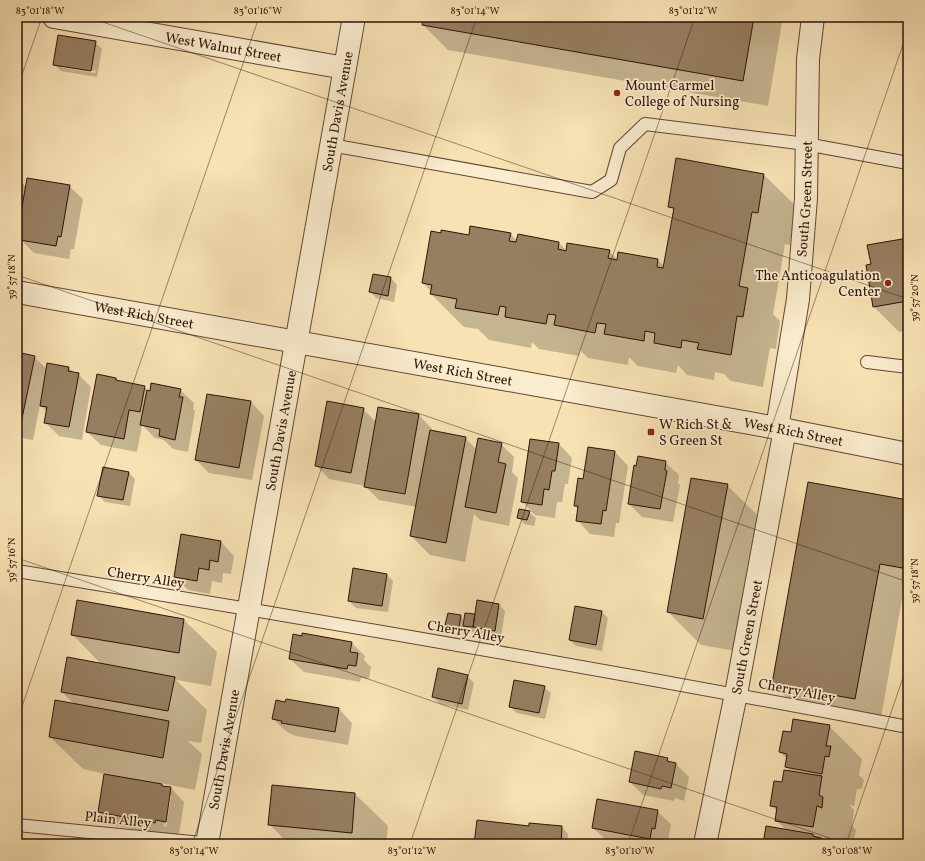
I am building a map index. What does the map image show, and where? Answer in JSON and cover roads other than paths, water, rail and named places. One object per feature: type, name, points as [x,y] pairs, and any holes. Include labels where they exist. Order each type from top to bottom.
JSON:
[{"type":"street","name":"West Walnut Street","points":[[54,17],[345,68]]},
{"type":"street","name":"South Davis Avenue","points":[[210,844],[248,608],[297,342],[354,17]]},
{"type":"street","name":"South Green Street","points":[[705,844],[736,694],[781,428],[798,299],[806,198],[808,59],[813,17]]},
{"type":"street","name":"West Rich Street","points":[[17,292],[781,428],[908,454]]},
{"type":"lane","points":[[331,145],[592,192],[611,180],[620,148],[645,124],[806,144],[908,163]]},
{"type":"lane","points":[[867,362],[908,367]]},
{"type":"lane","name":"Cherry Alley","points":[[17,571],[248,608],[736,694],[908,727]]},
{"type":"lane","name":"Plain Alley","points":[[17,824],[210,844]]},
{"type":"place","name":"Mount Carmel College of Nursing","points":[[617,93]]},
{"type":"place","name":"The Anticoagulation Center","points":[[888,283]]},
{"type":"place","name":"W Rich St & S Green St","points":[[651,432]]}]
